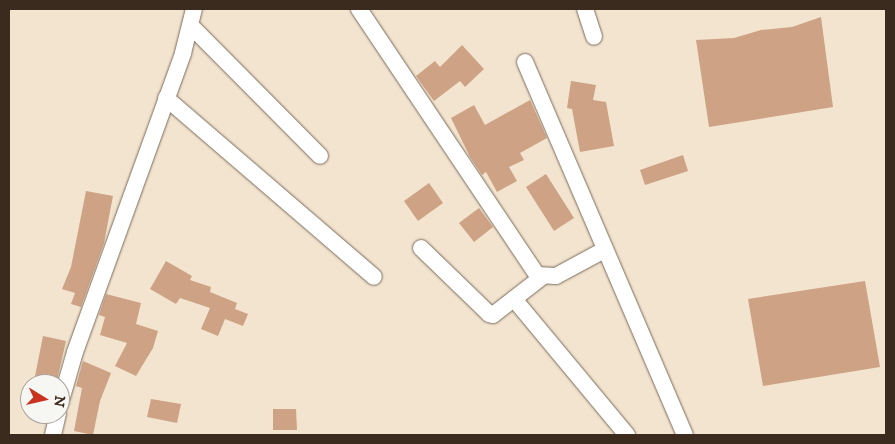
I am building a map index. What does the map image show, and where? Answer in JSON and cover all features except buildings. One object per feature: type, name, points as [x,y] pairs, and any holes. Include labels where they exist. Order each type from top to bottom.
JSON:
[{"type":"street","points":[[69,374],[191,26],[194,9]]},
{"type":"street","points":[[359,9],[533,270],[542,277]]},
{"type":"street","points":[[584,9],[594,37]]},
{"type":"street","points":[[191,26],[320,156]]},
{"type":"street","points":[[525,62],[604,250],[685,435]]},
{"type":"street","points":[[166,98],[374,277]]},
{"type":"street","points":[[421,248],[484,311],[493,315],[542,277],[556,276],[604,250]]},
{"type":"street","points":[[514,299],[627,435]]}]
